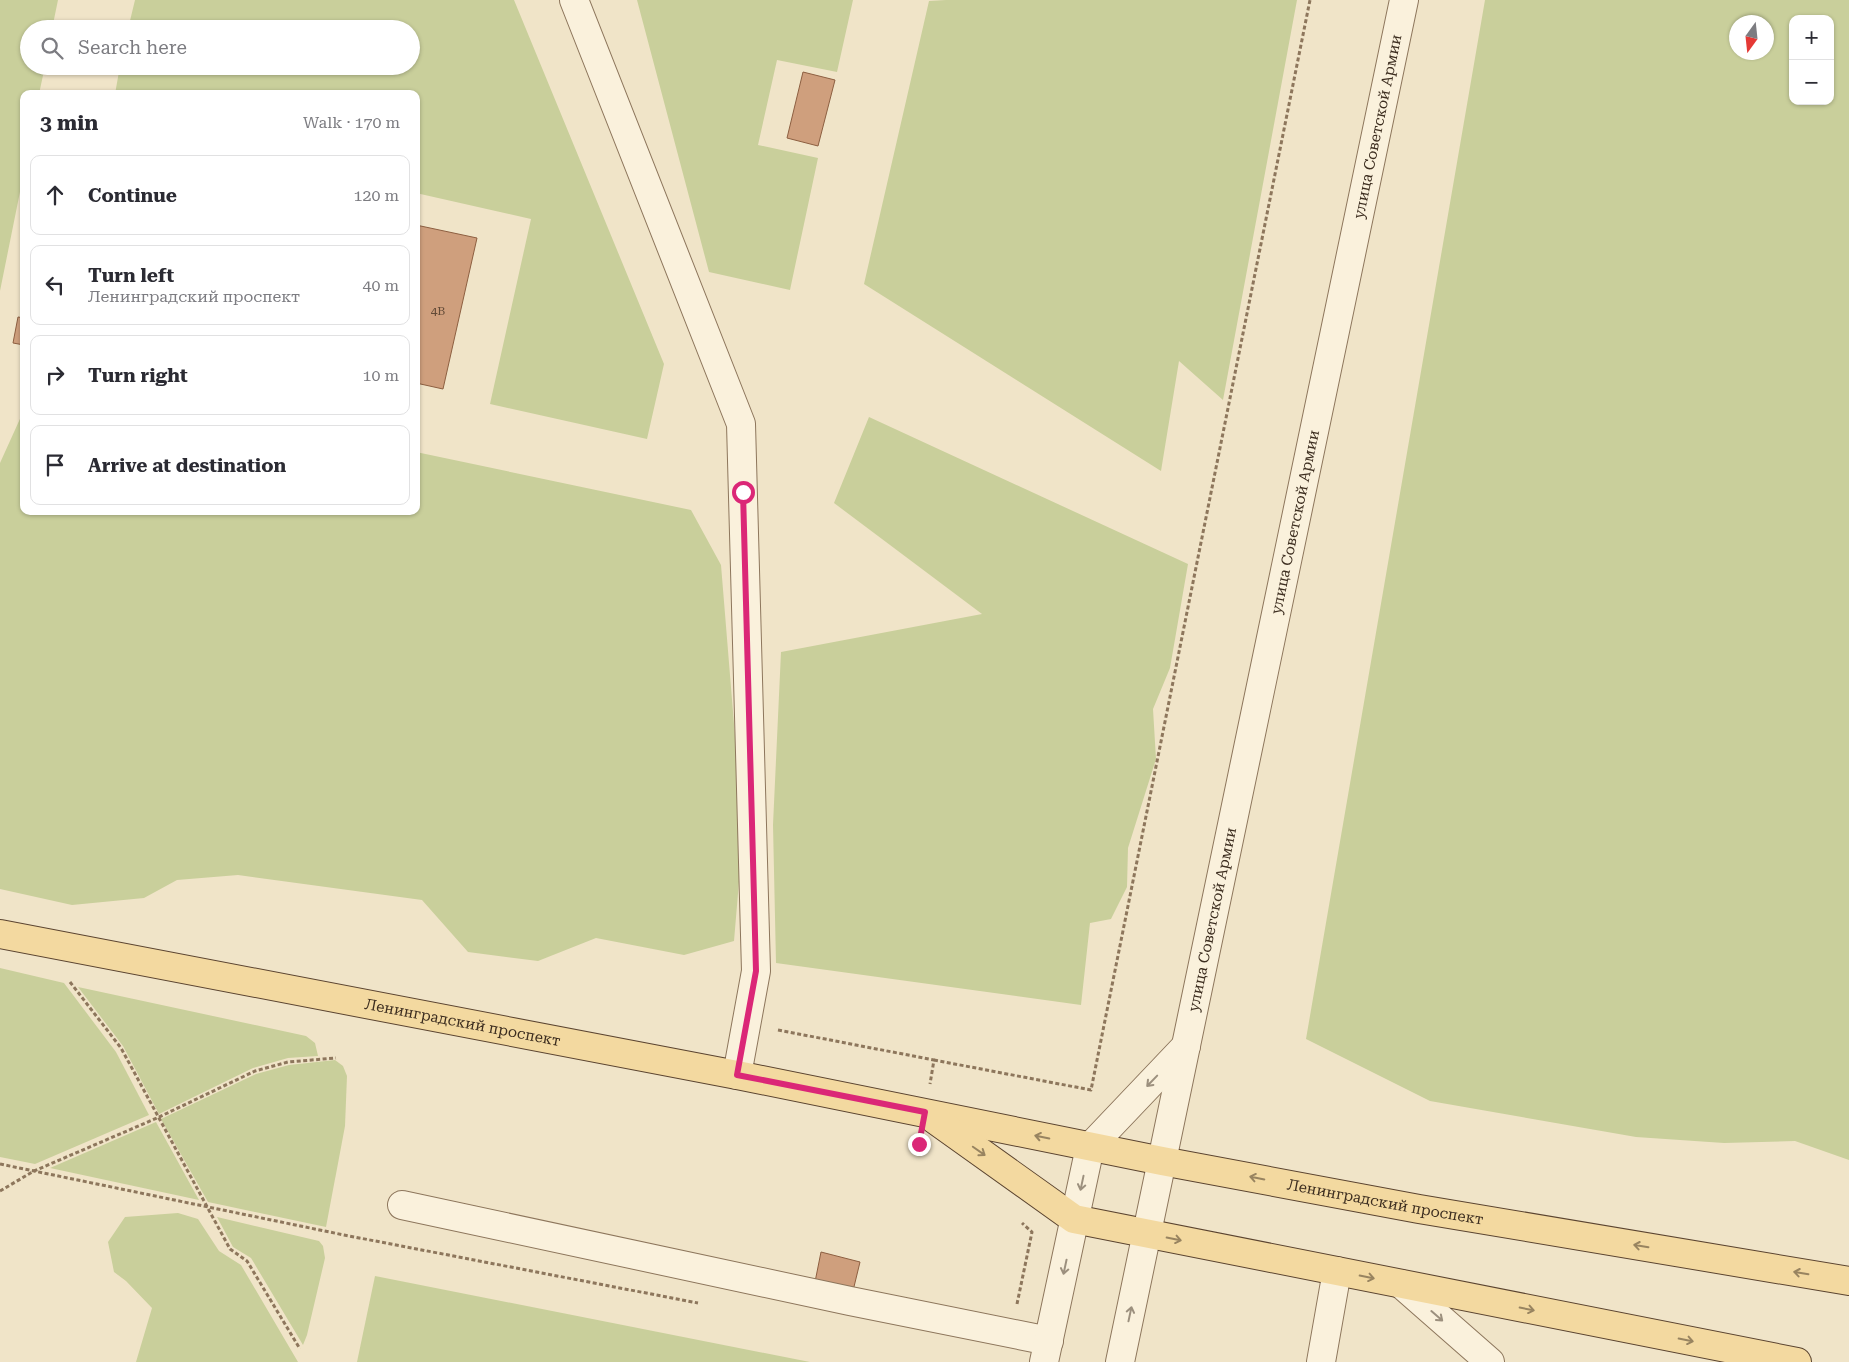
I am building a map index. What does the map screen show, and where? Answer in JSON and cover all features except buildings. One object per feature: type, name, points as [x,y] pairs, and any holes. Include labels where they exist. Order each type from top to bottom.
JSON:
[{"type":"main road","name":"Ленинградский проспект","points":[[0,934],[737,1075],[1162,1161],[1419,1209],[1849,1280]]},
{"type":"main road","name":"Ленинградский проспект","points":[[925,1112],[1074,1219],[1797,1362]]},
{"type":"street","points":[[574,0],[741,424],[756,971],[737,1075]]},
{"type":"street","name":"улица Советской Армии","points":[[1120,1362],[1404,0]]},
{"type":"street","points":[[402,1205],[1012,1334],[1047,1351],[1090,1147],[1186,1046]]},
{"type":"street","points":[[1321,1362],[1337,1271]]},
{"type":"street","points":[[1401,1284],[1490,1362]]},
{"type":"path","points":[[746,1024],[1091,1090],[1310,0]]},
{"type":"path","points":[[70,982],[121,1048],[157,1118],[230,1249],[247,1261],[300,1349]]},
{"type":"path","points":[[0,1191],[34,1171],[157,1118],[255,1071],[288,1062],[336,1058]]},
{"type":"path","points":[[925,1112],[934,1060]]},
{"type":"path","points":[[0,1164],[344,1235],[706,1304]]},
{"type":"path","points":[[1012,1334],[1032,1232],[1018,1219]]},
{"type":"green space","points":[[0,0],[58,0],[54,20],[20,20],[20,75],[43,75],[40,90],[20,90],[20,192],[0,291]]},
{"type":"green space","points":[[135,0],[514,0],[664,364],[647,439],[490,404],[531,219],[420,194],[420,90],[116,90],[118,75],[420,75],[420,20],[130,20]]},
{"type":"green space","points":[[637,0],[853,0],[837,72],[777,60],[758,145],[818,158],[790,290],[709,272]]},
{"type":"green space","points":[[1297,0],[1223,400],[1179,361],[1161,471],[864,284],[929,1]]},
{"type":"green space","points":[[1485,0],[1849,0],[1849,1160],[1795,1141],[1724,1143],[1636,1137],[1430,1101],[1306,1039]]},
{"type":"green space","points":[[869,417],[1188,564],[1170,668],[1153,709],[1156,759],[1128,848],[1127,887],[1111,919],[1090,923],[1081,1005],[776,963],[773,825],[781,652],[982,614],[834,503]]},
{"type":"green space","points":[[20,419],[20,515],[420,515],[420,453],[691,510],[721,565],[743,834],[734,941],[684,955],[596,938],[538,961],[468,952],[422,900],[238,875],[177,880],[144,898],[72,905],[0,889],[0,463]]},
{"type":"green space","points":[[0,968],[64,983],[116,1052],[149,1115],[35,1164],[0,1157]]},
{"type":"green space","points":[[78,987],[306,1036],[315,1043],[318,1056],[288,1058],[253,1068],[159,1114],[123,1046]]},
{"type":"green space","points":[[335,1060],[343,1066],[347,1076],[345,1126],[326,1227],[208,1202],[161,1119],[256,1074],[289,1065]]},
{"type":"green space","points":[[156,1122],[199,1200],[50,1168]]},
{"type":"green space","points":[[178,1213],[198,1219],[219,1251],[241,1265],[298,1362],[136,1362],[152,1308],[126,1281],[114,1272],[108,1242],[125,1217]]},
{"type":"green space","points":[[217,1217],[319,1241],[323,1246],[325,1258],[303,1345],[251,1258],[233,1247]]},
{"type":"green space","points":[[375,1276],[810,1362],[357,1362]]},
{"type":"route","points":[[743,492],[756,971],[737,1075],[925,1112],[919,1144]]}]
